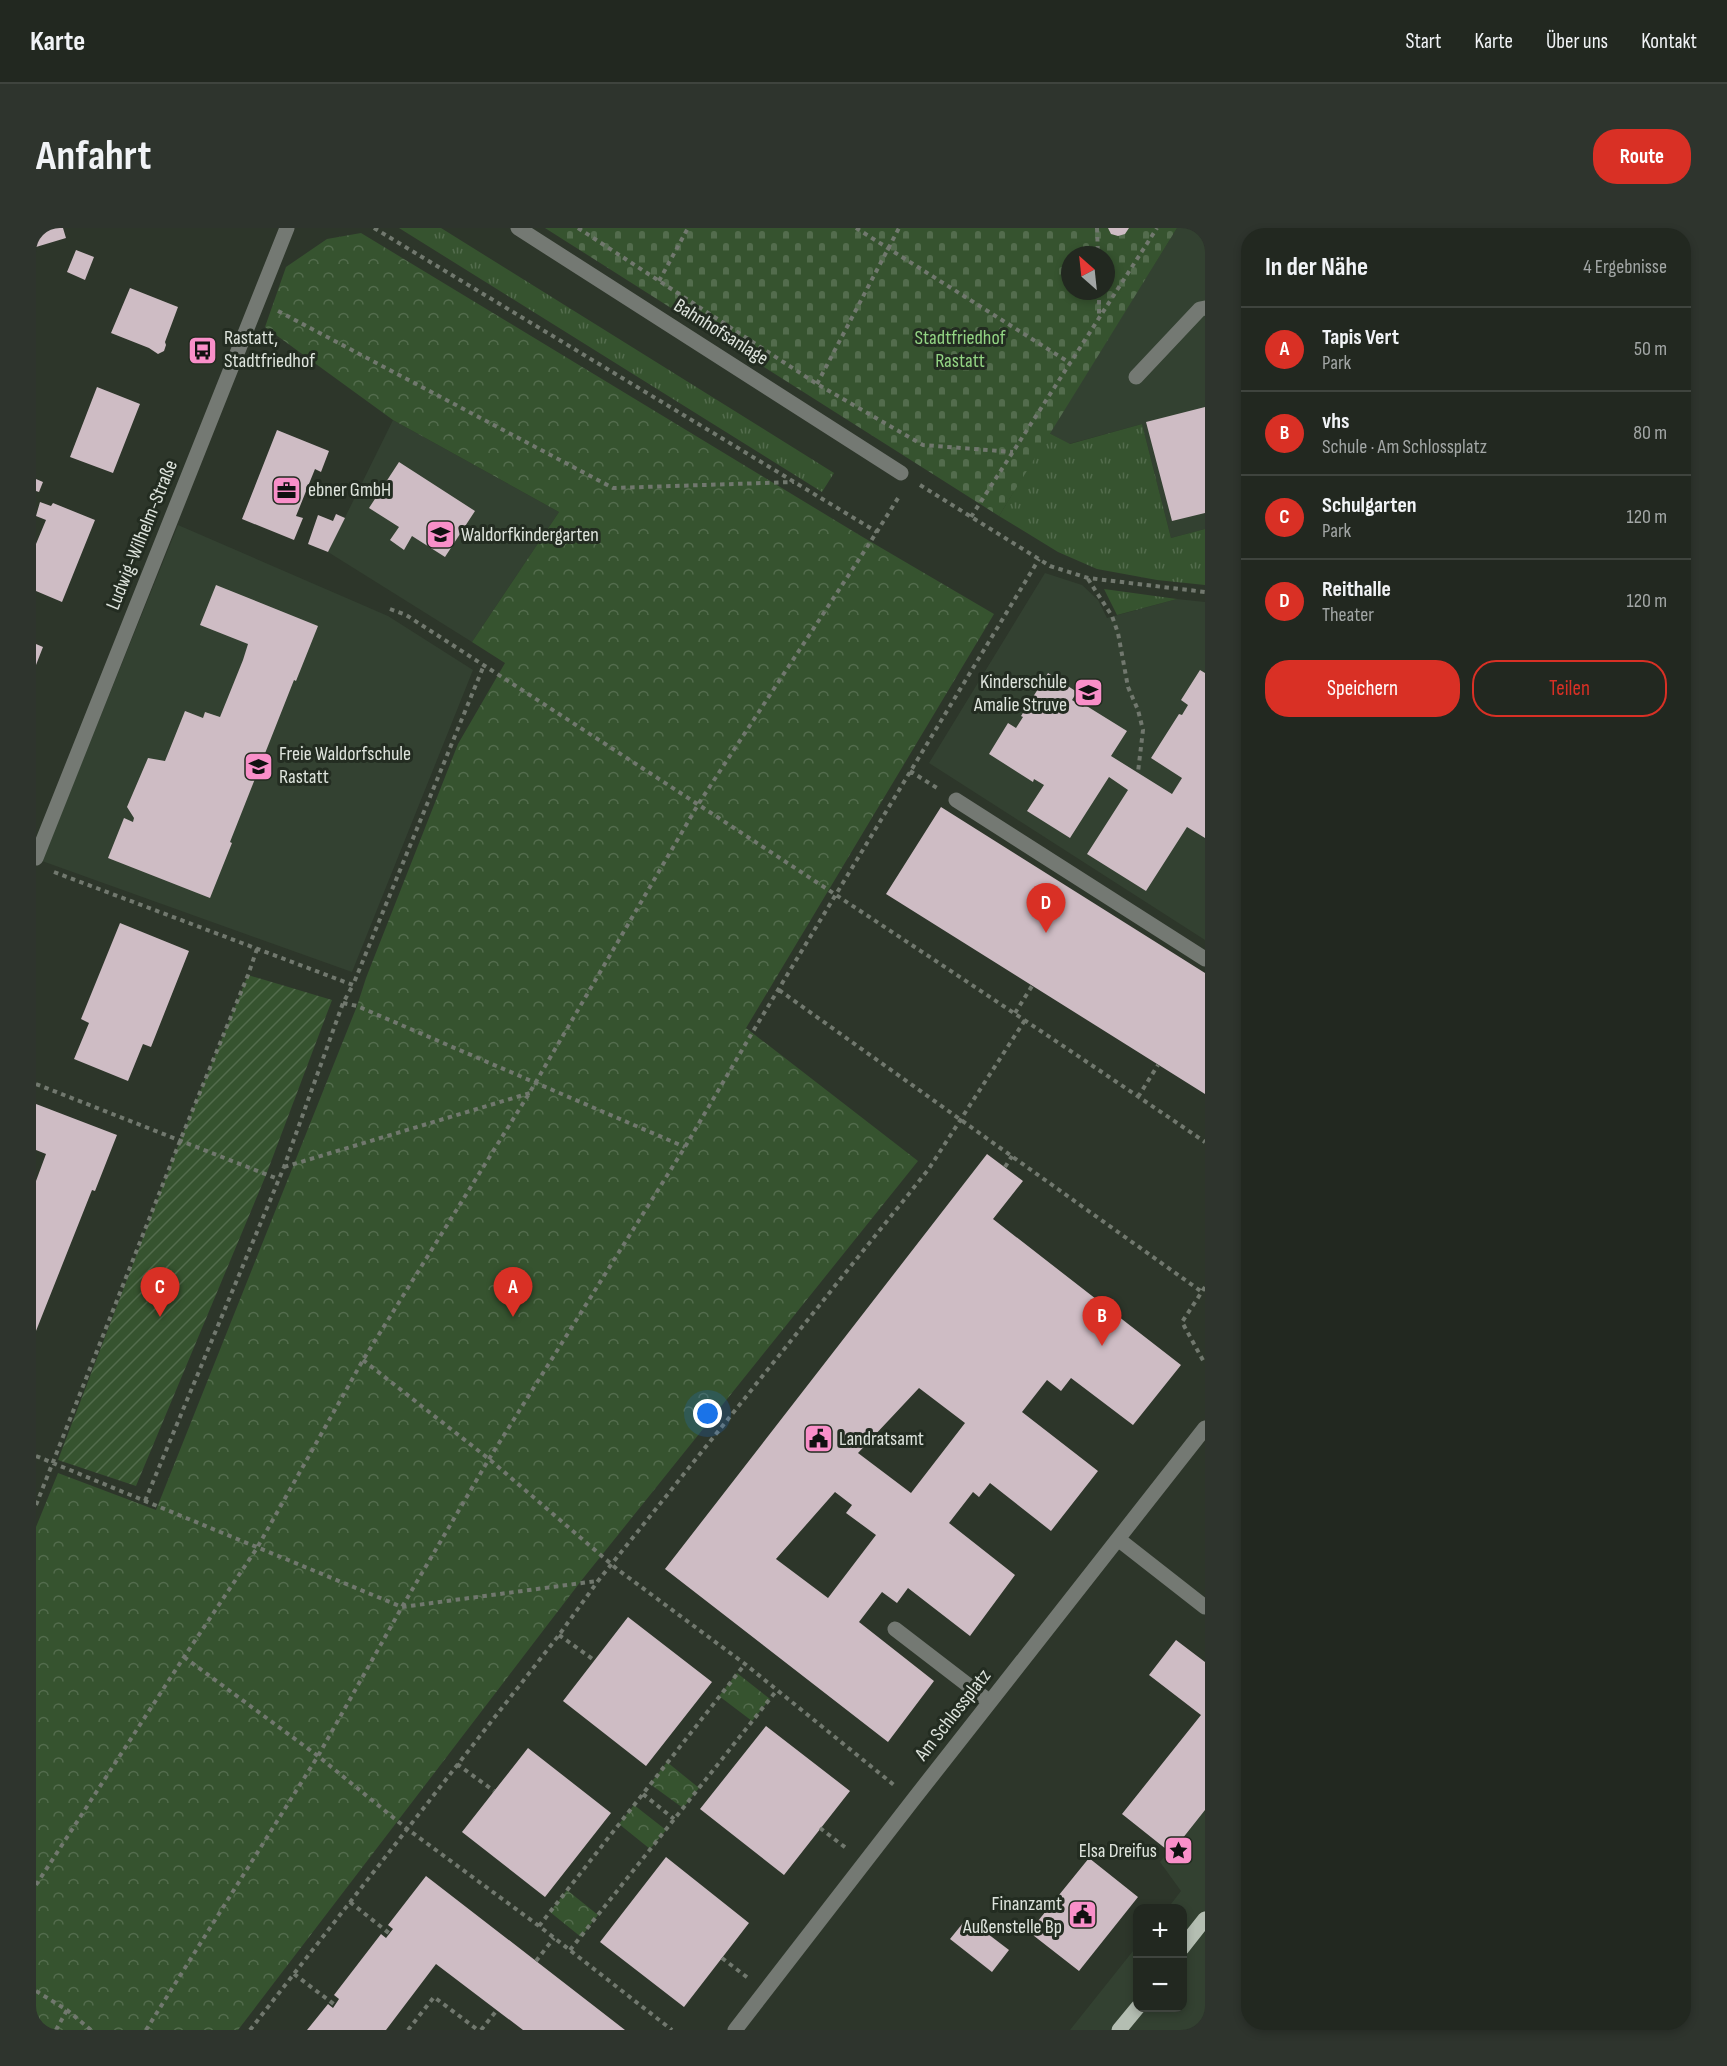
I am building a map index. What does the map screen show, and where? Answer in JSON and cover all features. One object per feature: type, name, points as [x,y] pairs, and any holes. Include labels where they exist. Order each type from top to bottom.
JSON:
[{"type":"main road","points":[[1187,1942],[1205,1919]]},
{"type":"main road","points":[[1119,2030],[1133,2012]]},
{"type":"street","name":"Ludwig-Wilhelm-Straße","points":[[36,858],[287,228]]},
{"type":"street","name":"Bahnhofsanlage","points":[[518,228],[906,476]]},
{"type":"street","points":[[1136,377],[1200,309],[1205,308]]},
{"type":"street","points":[[956,800],[1205,959]]},
{"type":"street","name":"Am Schlossplatz","points":[[735,2030],[1205,1428]]},
{"type":"street","points":[[1118,1539],[1205,1607]]},
{"type":"street","points":[[895,1629],[990,1702]]},
{"type":"path","points":[[374,228],[877,532]]},
{"type":"path","points":[[578,228],[817,384],[923,445],[1013,453]]},
{"type":"path","points":[[659,281],[688,228]]},
{"type":"path","points":[[856,228],[1070,363]]},
{"type":"path","points":[[817,384],[899,228]]},
{"type":"path","points":[[1097,228],[1098,246]]},
{"type":"path","points":[[971,517],[1157,228]]},
{"type":"path","points":[[1099,300],[1099,318]]},
{"type":"path","points":[[259,301],[613,488],[795,482]]},
{"type":"path","points":[[36,1885],[257,1548],[363,1360],[537,1082],[699,803],[877,532],[906,476],[1050,566],[1088,578],[1205,592]]},
{"type":"path","points":[[146,2030],[318,1756],[489,1459],[685,1147],[1039,559]]},
{"type":"path","points":[[1088,578],[1112,616],[1118,633],[1128,687],[1138,710],[1143,730],[1138,772]]},
{"type":"path","points":[[390,609],[406,615],[699,803],[1205,1142]]},
{"type":"path","points":[[145,1501],[284,1167],[343,1003],[353,985],[484,665]]},
{"type":"path","points":[[910,771],[956,800]]},
{"type":"path","points":[[47,870],[353,985]]},
{"type":"path","points":[[36,1506],[180,1141],[249,975],[257,949]]},
{"type":"path","points":[[1015,1013],[1032,986]]},
{"type":"path","points":[[778,990],[1202,1292]]},
{"type":"path","points":[[343,1003],[368,1011],[537,1082],[685,1147]]},
{"type":"path","points":[[249,2030],[559,1635],[611,1564],[928,1170],[1025,1020]]},
{"type":"path","points":[[1138,1096],[1158,1065]]},
{"type":"path","points":[[36,1084],[278,1179]]},
{"type":"path","points":[[284,1167],[530,1092]]},
{"type":"path","points":[[1005,1167],[1012,1156]]},
{"type":"path","points":[[1205,1287],[1182,1322],[1205,1364]]},
{"type":"path","points":[[363,1360],[489,1459],[611,1564],[745,1664],[913,1800]]},
{"type":"path","points":[[36,1456],[402,1607],[598,1581]]},
{"type":"path","points":[[559,1635],[594,1660]]},
{"type":"path","points":[[184,1657],[318,1756],[406,1828],[570,1950],[672,2030]]},
{"type":"path","points":[[538,1926],[745,1664]]},
{"type":"path","points":[[570,1950],[777,1690]]},
{"type":"path","points":[[458,1764],[494,1791]]},
{"type":"path","points":[[643,1794],[674,1819]]},
{"type":"path","points":[[820,1828],[864,1862]]},
{"type":"path","points":[[350,1902],[390,1934]]},
{"type":"path","points":[[536,1961],[554,1938]]},
{"type":"path","points":[[722,1958],[765,1991]]},
{"type":"path","points":[[294,1974],[335,2005]]},
{"type":"path","points":[[36,1991],[67,2010],[91,2030]]},
{"type":"path","points":[[408,2030],[434,1997],[479,2030],[497,2010]]},
{"type":"path","points":[[56,2030],[67,2010]]},
{"type":"shaded area","points":[[1177,228],[1205,228],[1205,529],[1171,538],[1142,424],[1069,444],[1049,433]]},
{"type":"shaded area","name":"Waldorfkindergarten","points":[[393,420],[559,512],[472,642],[328,552]]},
{"type":"shaded area","name":"Freie Waldorfschule Rastatt","points":[[178,525],[388,616],[473,670],[352,972],[42,861]]},
{"type":"shaded area","name":"Kinderschule Amalie Struve","points":[[1045,573],[1082,585],[1098,600],[1107,618],[1177,599],[1205,602],[1205,940],[929,763]]},
{"type":"shaded area","points":[[1205,1807],[1205,2030],[1070,2030],[1133,1951],[1133,2012],[1187,2012],[1187,1904],[1171,1904],[1181,1891],[1160,1862]]},
{"type":"green space","points":[[399,228],[441,228],[834,473],[822,492]]},
{"type":"green space","name":"Stadtfriedhof Rastatt","points":[[545,228],[1177,228],[999,516]]},
{"type":"green space","points":[[361,233],[994,614],[746,1028],[918,1161],[581,1581],[238,2030],[36,2030],[36,1527],[58,1473],[156,1510],[357,1006],[458,744],[505,663],[472,642],[559,512],[393,420],[265,327],[286,267],[327,239]]},
{"type":"green space","points":[[1142,424],[1171,538],[1205,529],[1205,585],[1157,580],[1097,569],[1058,552],[999,516],[1049,433],[1070,444]]},
{"type":"green space","points":[[1104,589],[1177,599],[1117,615]]},
{"type":"green space","points":[[248,975],[332,1000],[266,1175],[136,1486],[58,1460],[180,1141]]},
{"type":"green space","points":[[737,1673],[770,1699],[752,1721],[719,1696]]},
{"type":"green space","points":[[667,1762],[699,1788],[683,1808],[650,1784]]},
{"type":"green space","points":[[634,1805],[666,1830],[650,1849],[619,1824]]},
{"type":"green space","points":[[567,1890],[598,1915],[581,1937],[550,1912]]},
{"type":"building","points":[[36,228],[63,228],[66,238],[36,247]]},
{"type":"building","points":[[1108,228],[1129,228],[1125,234],[1118,236],[1111,234]]},
{"type":"building","points":[[76,250],[94,257],[85,280],[67,272]]},
{"type":"building","points":[[130,288],[178,307],[164,351],[158,354],[149,348],[111,333]]},
{"type":"building","points":[[97,387],[140,404],[113,473],[70,457]]},
{"type":"building","points":[[1205,407],[1205,513],[1172,521],[1146,422]]},
{"type":"building","points":[[277,430],[329,451],[321,472],[315,469],[296,516],[303,518],[294,540],[242,519]]},
{"type":"building","points":[[399,462],[475,511],[445,557],[412,536],[404,550],[390,540],[399,527],[369,508]]},
{"type":"building","points":[[36,479],[43,482],[39,492],[36,491]]},
{"type":"building","points":[[40,502],[51,506],[53,503],[95,520],[62,602],[36,591],[36,544],[46,520],[36,516]]},
{"type":"building","points":[[336,514],[345,518],[328,552],[308,544],[318,515],[333,521]]},
{"type":"building","points":[[216,585],[318,626],[296,681],[294,680],[210,898],[108,858],[124,818],[133,822],[134,818],[127,807],[148,758],[165,761],[185,711],[203,718],[205,712],[220,717],[243,660],[248,644],[200,625]]},
{"type":"building","points":[[36,644],[43,647],[36,665]]},
{"type":"building","points":[[1200,670],[1205,673],[1205,838],[1187,827],[1146,891],[1087,854],[1128,790],[1109,777],[1070,838],[1027,811],[1044,785],[1034,779],[1033,782],[989,754],[1008,723],[1016,728],[1048,673],[1077,692],[1072,700],[1083,707],[1085,705],[1127,731],[1111,756],[1172,794],[1182,778],[1151,758],[1179,714],[1182,715],[1188,705],[1181,700]]},
{"type":"building","points":[[941,807],[1205,973],[1205,1094],[886,894]]},
{"type":"building","points":[[120,923],[189,951],[151,1047],[143,1044],[128,1081],[74,1059],[89,1023],[81,1019]]},
{"type":"building","points":[[36,1104],[117,1135],[95,1191],[92,1190],[36,1331],[36,1181],[46,1154],[36,1150]]},
{"type":"building","name":"Landratsamt","points":[[987,1154],[1023,1181],[993,1219],[1181,1365],[1133,1425],[1071,1378],[1061,1391],[1047,1380],[1022,1412],[1098,1471],[1051,1531],[990,1483],[979,1497],[973,1492],[949,1523],[1015,1575],[970,1636],[908,1588],[897,1603],[882,1592],[859,1622],[934,1681],[888,1742],[665,1569]],"holes":[[[919,1388],[965,1423],[911,1493],[858,1453]],[[835,1492],[852,1505],[846,1513],[876,1535],[828,1598],[776,1559]]]},
{"type":"building","points":[[628,1617],[712,1682],[646,1766],[563,1701]]},
{"type":"building","points":[[1176,1640],[1205,1662],[1205,1810],[1171,1853],[1122,1814],[1201,1715],[1149,1675]]},
{"type":"building","points":[[766,1726],[850,1791],[784,1875],[700,1809]]},
{"type":"building","points":[[528,1748],[611,1813],[545,1897],[462,1832]]},
{"type":"building","points":[[666,1857],[749,1923],[684,2007],[600,1942]]},
{"type":"building","name":"Finanzamt Außenstelle Bp","points":[[1089,1858],[1138,1897],[1079,1971],[1029,1932]]},
{"type":"building","points":[[426,1876],[625,2030],[523,2030],[436,1964],[386,2030],[307,2030],[328,2004],[333,2008],[339,1999],[334,1995],[381,1934],[386,1938],[393,1929],[388,1925]]},
{"type":"building","points":[[967,1918],[1009,1950],[992,1972],[950,1939]]},
{"type":"place","name":"Rastatt, Stadtfriedhof","points":[[203,350]]},
{"type":"place","name":"ebner GmbH","points":[[287,490]]},
{"type":"place","name":"Waldorfkindergarten","points":[[440,535]]},
{"type":"place","name":"Kinderschule Amalie Struve","points":[[1088,693]]},
{"type":"place","name":"Freie Waldorfschule Rastatt","points":[[258,766]]},
{"type":"place","name":"Reithalle","points":[[1046,933]]},
{"type":"place","name":"Schulgarten","points":[[160,1317]]},
{"type":"place","name":"Tapis Vert","points":[[513,1317]]},
{"type":"place","name":"vhs","points":[[1102,1346]]},
{"type":"place","name":"Landratsamt","points":[[818,1439]]},
{"type":"place","name":"Elsa Dreifus","points":[[1178,1851]]},
{"type":"place","name":"Finanzamt Außenstelle Bp","points":[[1083,1915]]}]
